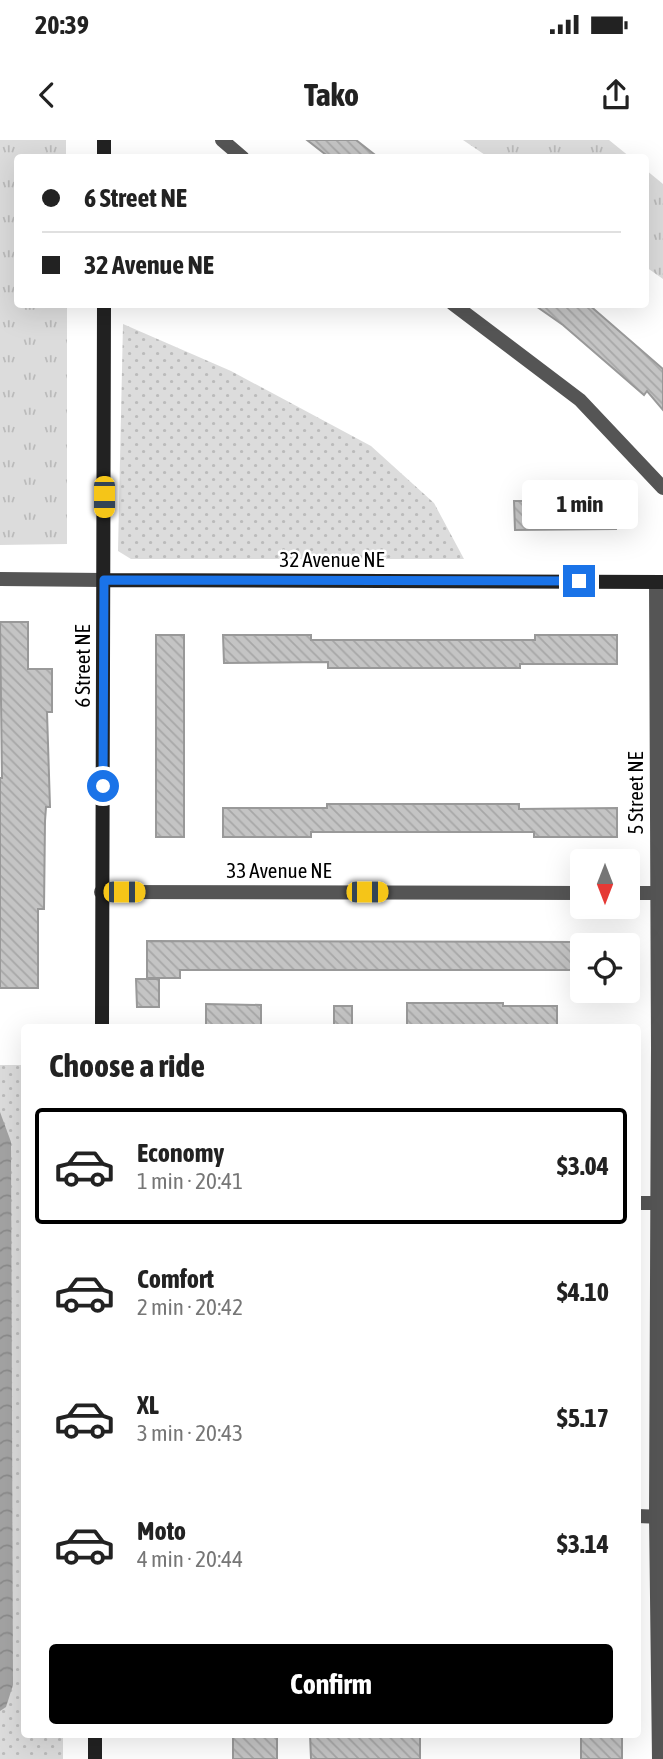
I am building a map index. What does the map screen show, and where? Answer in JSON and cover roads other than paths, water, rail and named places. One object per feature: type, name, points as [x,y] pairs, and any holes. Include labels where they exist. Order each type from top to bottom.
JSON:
[{"type":"street","points":[[222,140],[238,154]]},
{"type":"street","name":"6 Street NE","points":[[102,1024],[104,308]]},
{"type":"street","points":[[458,308],[580,400],[663,488]]},
{"type":"street","name":"32 Avenue NE","points":[[0,579],[659,582]]},
{"type":"street","name":"5 Street NE","points":[[659,582],[659,1759]]},
{"type":"street","name":"33 Avenue NE","points":[[102,892],[570,893]]},
{"type":"street","points":[[640,893],[660,893]]},
{"type":"street","points":[[641,1203],[660,1203]]},
{"type":"street","points":[[641,1516],[660,1517]]},
{"type":"street","points":[[95,1738],[95,1759]]},
{"type":"water","points":[[0,1112],[11,1142],[13,1685],[6,1707],[0,1711]]}]
